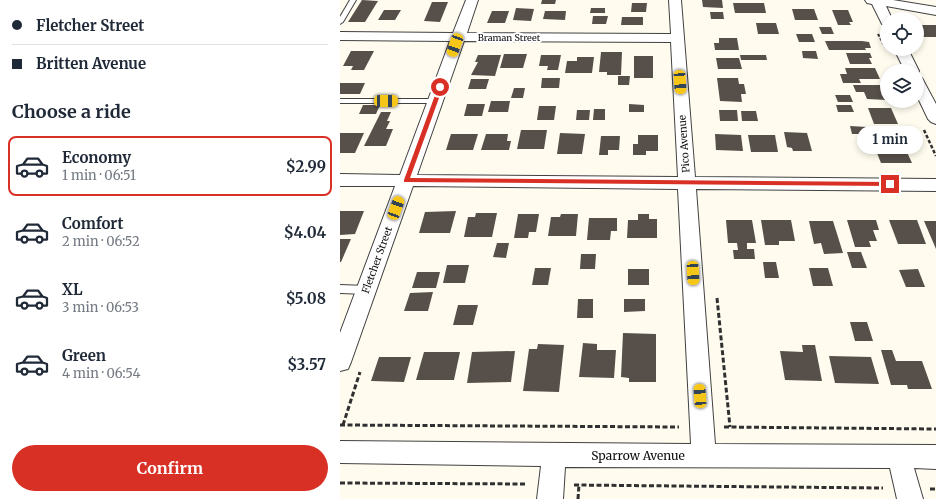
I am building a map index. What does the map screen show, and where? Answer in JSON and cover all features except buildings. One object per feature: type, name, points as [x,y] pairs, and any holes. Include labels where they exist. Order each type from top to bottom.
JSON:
[{"type":"street","name":"Fletcher Street","points":[[340,362],[472,0]]},
{"type":"street","name":"Pico Avenue","points":[[675,0],[704,455]]},
{"type":"street","points":[[874,0],[936,11]]},
{"type":"street","points":[[874,0],[881,12]]},
{"type":"street","name":"Braman Street","points":[[340,36],[677,38]]},
{"type":"street","points":[[924,95],[936,119]]},
{"type":"street","points":[[340,180],[936,185]]},
{"type":"street","name":"Sparrow Avenue","points":[[340,452],[554,455],[936,457]]},
{"type":"street","points":[[550,493],[554,455]]},
{"type":"street","points":[[899,457],[909,494]]},
{"type":"lane","points":[[340,22],[353,0]]},
{"type":"lane","points":[[340,101],[435,101]]},
{"type":"lane","points":[[340,289],[366,290]]},
{"type":"path","points":[[877,31],[880,38]]},
{"type":"path","points":[[340,424],[936,429]]},
{"type":"path","points":[[340,483],[525,484],[550,493],[579,484],[909,494],[936,489]]},
{"type":"path","points":[[578,499],[579,484]]},
{"type":"route","points":[[440,87],[406,180],[890,184]]}]
